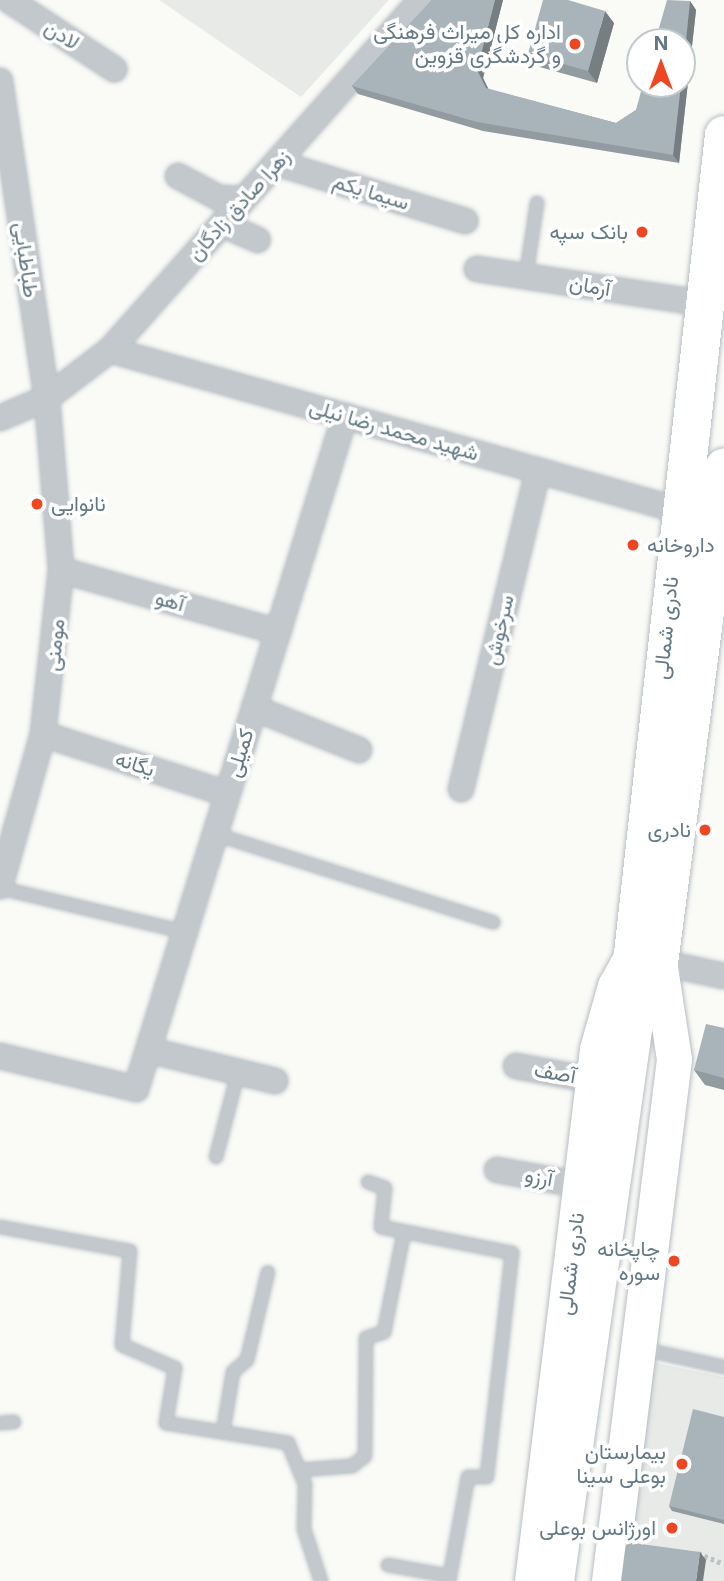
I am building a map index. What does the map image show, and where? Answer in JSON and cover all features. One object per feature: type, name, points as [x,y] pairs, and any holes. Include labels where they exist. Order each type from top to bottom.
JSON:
[{"type":"main road","name":"نادری شمالی","points":[[582,1581],[646,958],[678,510],[724,135]]},
{"type":"main road","name":"نادری شمالی","points":[[555,1581],[639,988],[716,590],[724,468]]},
{"type":"main road","name":"نادری شمالی","points":[[532,1581],[593,1080],[615,986],[646,958]]},
{"type":"main road","name":"نادری شمالی","points":[[609,1581],[674,1059],[646,958]]},
{"type":"street","name":"لادن","points":[[9,0],[114,69]]},
{"type":"street","name":"زهرا صادق زادگان","points":[[0,418],[47,398],[110,350],[421,0]]},
{"type":"street","name":"طباطبایی","points":[[0,81],[4,140],[47,398]]},
{"type":"street","name":"سیما یکم","points":[[276,163],[465,221]]},
{"type":"street","points":[[178,176],[219,198],[244,199]]},
{"type":"street","points":[[222,225],[258,240]]},
{"type":"street","name":"آرمان","points":[[477,269],[703,303]]},
{"type":"street","name":"شهید محمد رضا نیلی","points":[[110,350],[678,510]]},
{"type":"street","name":"مومنی","points":[[0,887],[43,734],[61,570],[47,398]]},
{"type":"street","name":"کمیلی","points":[[0,1056],[136,1089],[345,416]]},
{"type":"street","name":"سرخوش","points":[[461,789],[538,471]]},
{"type":"street","name":"آهو","points":[[61,570],[278,632]]},
{"type":"street","points":[[254,708],[359,750]]},
{"type":"street","name":"یگانه","points":[[43,734],[228,794]]},
{"type":"street","points":[[646,958],[724,976]]},
{"type":"street","points":[[148,1050],[275,1082]]},
{"type":"street","name":"آصف","points":[[516,1066],[593,1080]]},
{"type":"street","name":"آرزو","points":[[497,1170],[580,1185]]},
{"type":"lane","points":[[526,276],[537,203]]},
{"type":"lane","points":[[215,834],[493,922]]},
{"type":"lane","points":[[0,887],[184,932]]},
{"type":"lane","points":[[216,1157],[238,1073]]},
{"type":"lane","points":[[368,1182],[385,1188],[381,1227],[512,1253],[487,1477],[468,1477],[449,1579],[388,1565]]},
{"type":"lane","points":[[0,1227],[130,1251],[122,1345],[175,1368],[166,1423],[288,1443],[299,1470],[304,1529],[321,1581]]},
{"type":"lane","points":[[299,1470],[352,1466],[365,1456],[366,1338],[384,1332],[404,1232]]},
{"type":"lane","points":[[223,1432],[233,1371],[247,1360],[268,1272]]},
{"type":"lane","points":[[638,1348],[724,1367]]},
{"type":"lane","points":[[0,1423],[14,1422]]},
{"type":"path","points":[[691,1552],[716,1556],[724,1564]]},
{"type":"shaded area","points":[[159,0],[389,0],[301,97]]},
{"type":"shaded area","name":"بیمارستان بوعلی سینا","points":[[651,1362],[724,1377],[724,1581],[628,1581]]},
{"type":"building","points":[[432,0],[495,0],[477,70],[486,88],[616,123],[636,110],[639,98],[679,98],[673,155],[477,122],[352,86]]},
{"type":"building","name":"اداره کل میراث فرهنگی و گردشگری قزوین","points":[[543,0],[568,0],[605,11],[588,71],[528,54]]},
{"type":"building","points":[[667,0],[690,1],[687,28],[659,28]]},
{"type":"building","points":[[706,1024],[724,1028],[724,1078],[694,1070]]},
{"type":"building","points":[[693,1409],[724,1417],[724,1520],[669,1506]]},
{"type":"building","points":[[626,1542],[700,1552],[696,1581],[621,1581]]},
{"type":"place","name":"اداره کل میراث فرهنگی و گردشگری قزوین","points":[[575,44]]},
{"type":"place","name":"بانک سپه","points":[[642,232]]},
{"type":"place","name":"نانوایی","points":[[37,504]]},
{"type":"place","name":"داروخانه","points":[[633,545]]},
{"type":"place","name":"نادری","points":[[705,830]]},
{"type":"place","name":"چاپخانه سوره","points":[[674,1261]]},
{"type":"place","name":"بیمارستان بوعلی سینا","points":[[682,1464]]},
{"type":"place","name":"اورژانس بوعلی","points":[[672,1528]]}]
